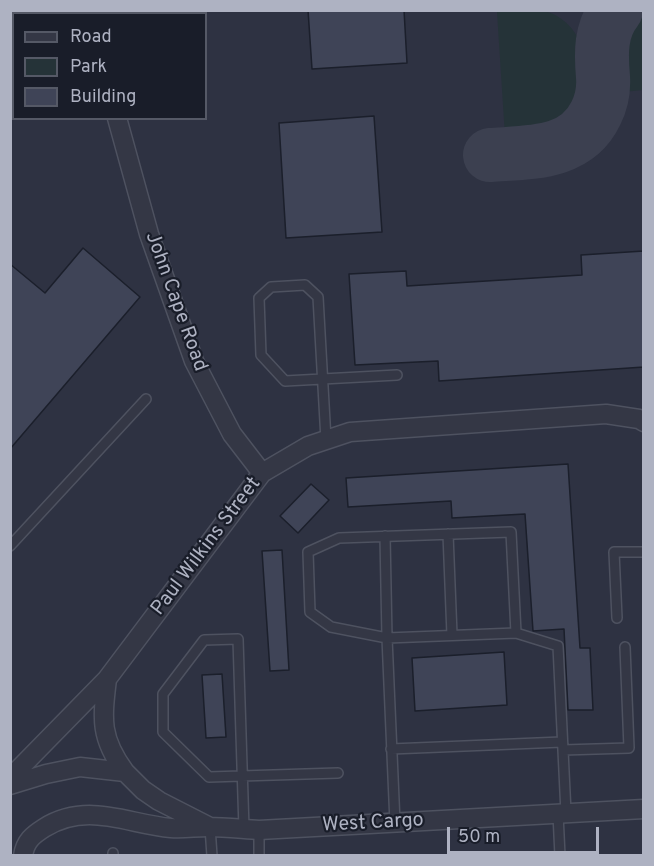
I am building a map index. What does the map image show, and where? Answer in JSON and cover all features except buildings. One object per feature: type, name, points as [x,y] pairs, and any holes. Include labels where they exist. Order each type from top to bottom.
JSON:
[{"type":"street","name":"John Cape Road","points":[[118,120],[149,234],[194,362],[232,434],[262,473]]},
{"type":"street","name":"Paul Wilkins Street","points":[[10,778],[107,679],[262,473],[308,446],[350,432],[606,414],[644,422]]},
{"type":"street","name":"West Cargo","points":[[107,679],[103,713],[111,753],[125,772],[143,790],[159,801],[210,827]]},
{"type":"street","points":[[10,785],[80,767],[125,772]]},
{"type":"street","name":"West Cargo","points":[[23,855],[31,836],[56,820],[81,815],[125,818],[171,828],[252,829],[644,809]]},
{"type":"lane","points":[[326,440],[321,378],[318,297],[305,285],[271,287],[259,298],[261,355],[285,381],[321,378],[397,375]]},
{"type":"lane","points":[[10,546],[146,399]]},
{"type":"lane","points":[[516,633],[511,532],[339,538],[308,552],[310,612],[332,627],[387,638],[516,633],[558,646],[562,746],[560,855]]},
{"type":"lane","points":[[448,534],[452,635]]},
{"type":"lane","points":[[385,536],[394,823]]},
{"type":"lane","points":[[617,618],[614,552],[644,552]]},
{"type":"lane","points":[[259,855],[243,776],[238,639],[204,640],[163,694],[163,732],[209,777],[243,776],[338,773]]},
{"type":"lane","points":[[391,749],[562,746],[629,748],[625,647]]},
{"type":"lane","points":[[206,855],[212,851],[210,827]]},
{"type":"shaded area","points":[[10,11],[643,11],[643,855],[11,855]]},
{"type":"green space","points":[[538,10],[553,14],[568,25],[579,40],[585,75],[580,101],[569,122],[554,132],[533,136],[505,136],[497,12]]},
{"type":"green space","points":[[644,11],[643,90],[623,92],[620,58],[622,37],[632,18]]},
{"type":"taxiway","points":[[490,155],[551,149],[577,137],[587,127],[601,100],[604,34],[616,10]]}]
